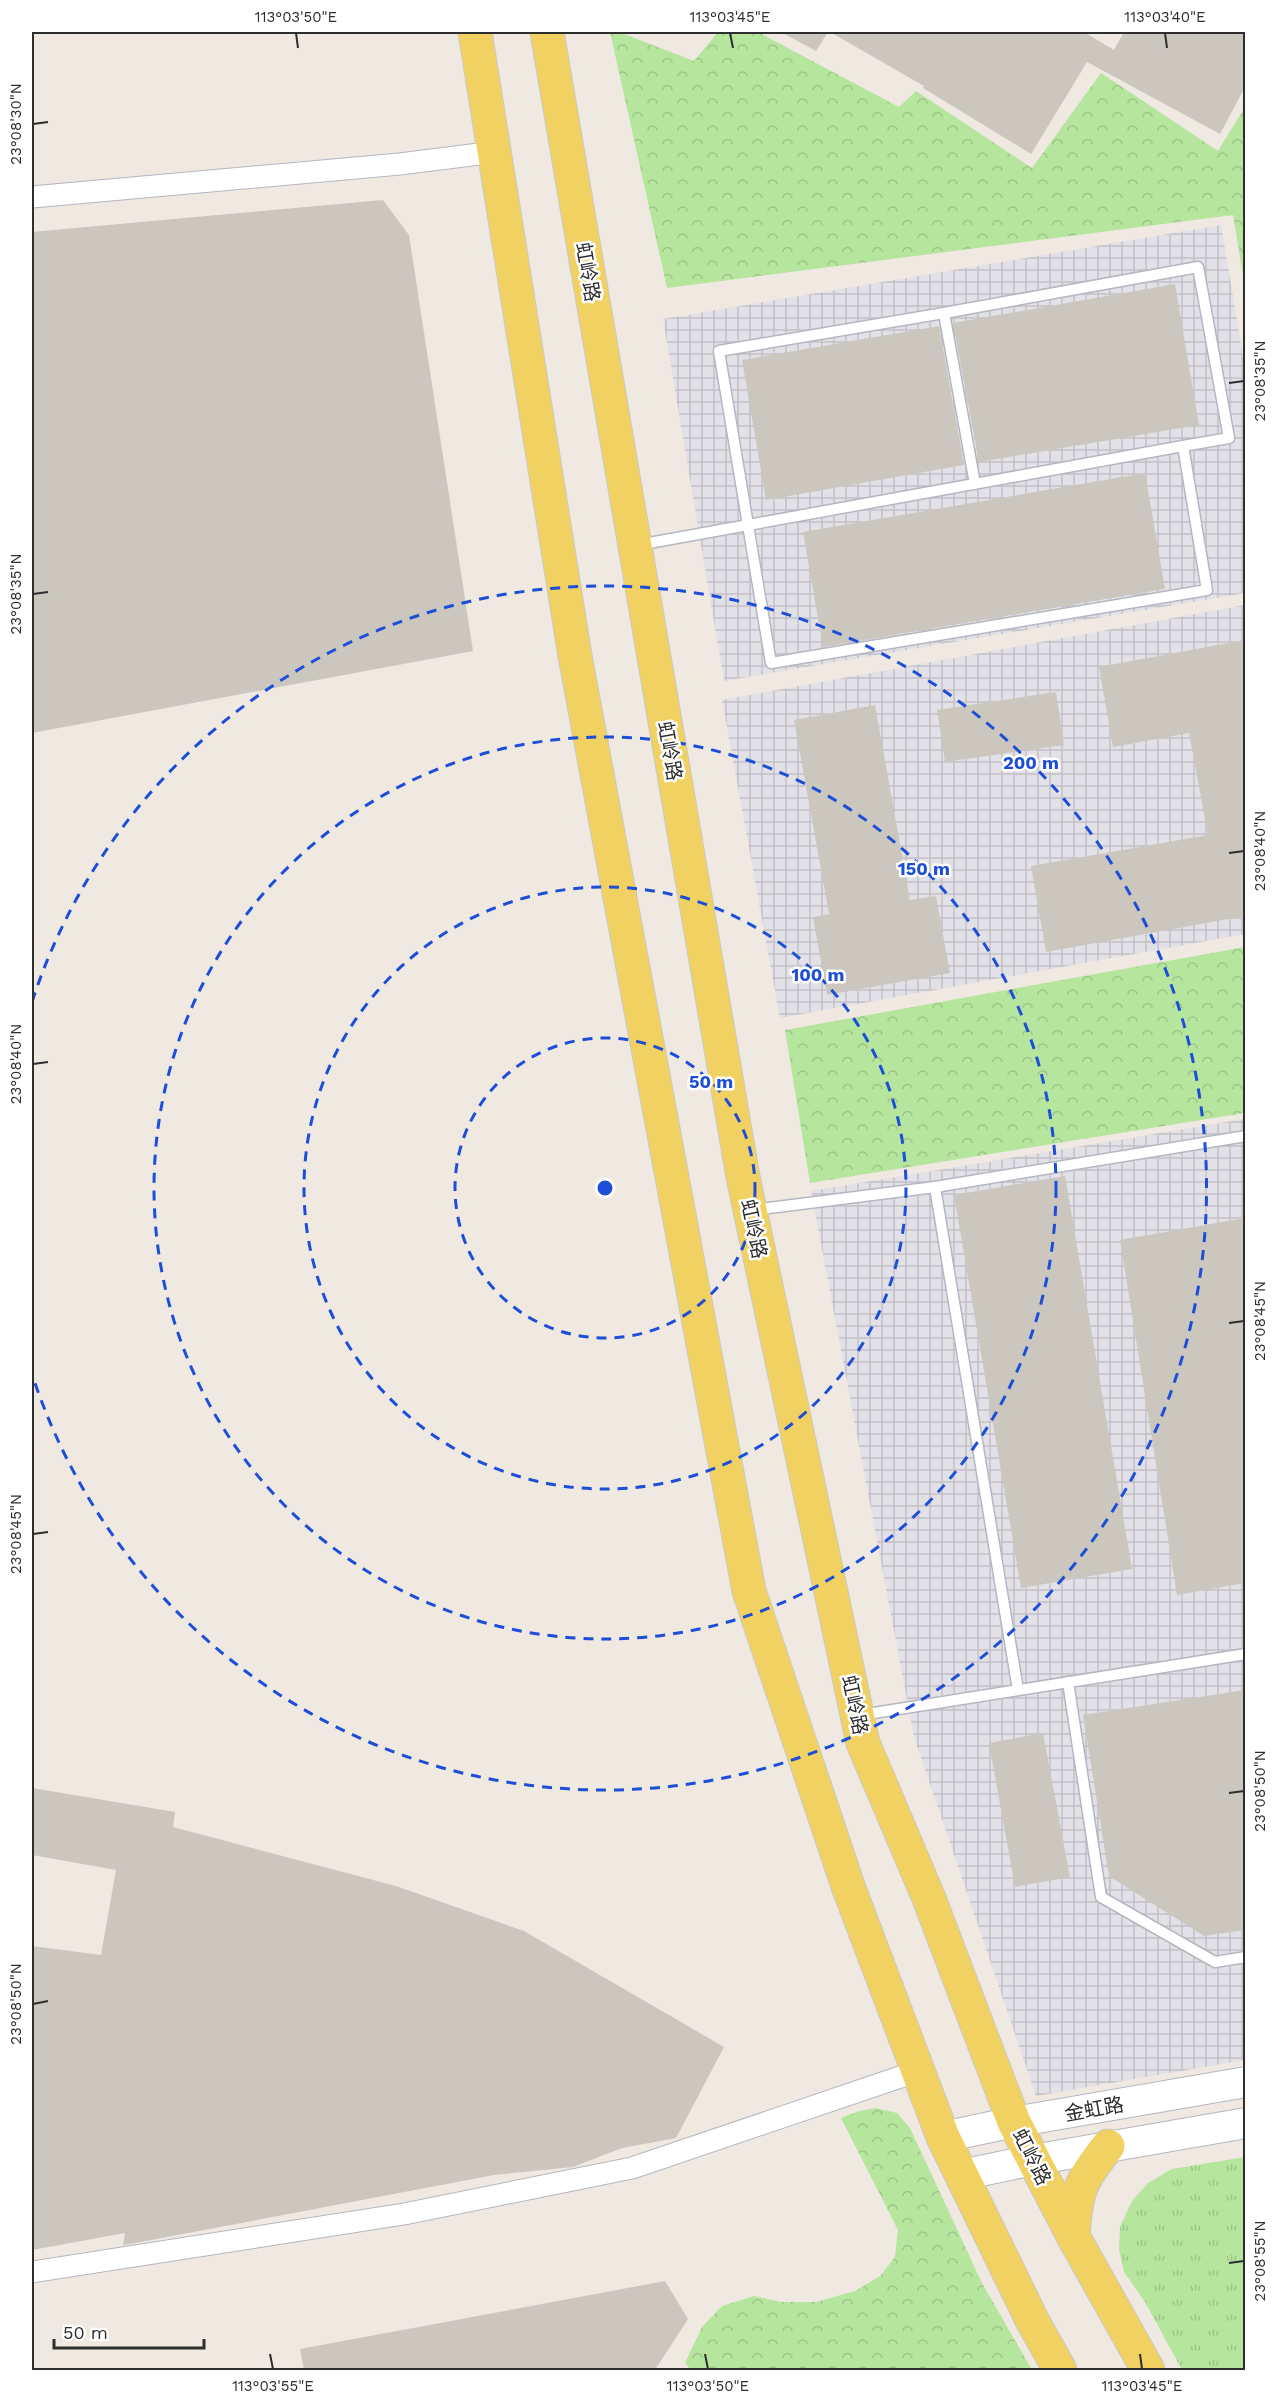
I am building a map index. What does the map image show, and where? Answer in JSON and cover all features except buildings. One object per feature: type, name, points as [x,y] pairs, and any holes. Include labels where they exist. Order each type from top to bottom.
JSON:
[{"type":"main road","points":[[475,32],[575,656],[749,1591],[848,1886],[943,2137],[1033,2322],[1060,2370]]},
{"type":"main road","name":"虹岭路","points":[[547,32],[750,1211],[863,1743],[928,1896],[1014,2122],[1073,2236],[1148,2370]]},
{"type":"main road","points":[[1073,2236],[1075,2203],[1086,2175],[1108,2146]]},
{"type":"street","points":[[32,197],[400,164],[495,152]]},
{"type":"street","points":[[32,2272],[404,2214],[632,2168],[918,2071]]},
{"type":"street","name":"金虹路","points":[[943,2137],[1014,2122],[1245,2082]]},
{"type":"street","name":"金虹路","points":[[961,2175],[1108,2146],[1245,2123]]},
{"type":"lane","points":[[635,545],[748,525],[1183,446],[1229,438],[1198,267],[719,351],[748,525],[771,663],[1207,590],[1183,446]]},
{"type":"lane","points":[[944,313],[975,484]]},
{"type":"lane","points":[[750,1211],[935,1187],[1245,1136]]},
{"type":"lane","points":[[935,1187],[1018,1690]]},
{"type":"lane","points":[[858,1715],[1245,1654]]},
{"type":"lane","points":[[1068,1682],[1101,1897],[1215,1962],[1245,1957]]},
{"type":"shaded area","points":[[1221,225],[1245,369],[1245,593],[724,681],[663,319]]},
{"type":"shaded area","points":[[1245,605],[1245,934],[780,1018],[722,700]]},
{"type":"shaded area","points":[[1245,1119],[1245,2060],[1036,2096],[914,1737],[811,1191]]},
{"type":"green space","points":[[610,32],[619,32],[694,61],[718,32],[758,32],[899,107],[916,91],[1032,168],[1101,73],[1218,151],[1245,107],[1245,288],[1233,215],[667,288]]},
{"type":"green space","points":[[1245,947],[1245,1113],[810,1183],[785,1030]]},
{"type":"green space","points":[[876,2108],[897,2113],[910,2128],[982,2283],[1032,2370],[691,2370],[685,2363],[702,2327],[722,2306],[754,2296],[781,2302],[816,2302],[855,2291],[880,2276],[895,2257],[898,2230],[841,2118]]},
{"type":"green space","points":[[1245,2157],[1245,2370],[1182,2370],[1145,2302],[1124,2272],[1119,2250],[1120,2227],[1132,2201],[1148,2183],[1172,2169]]}]
